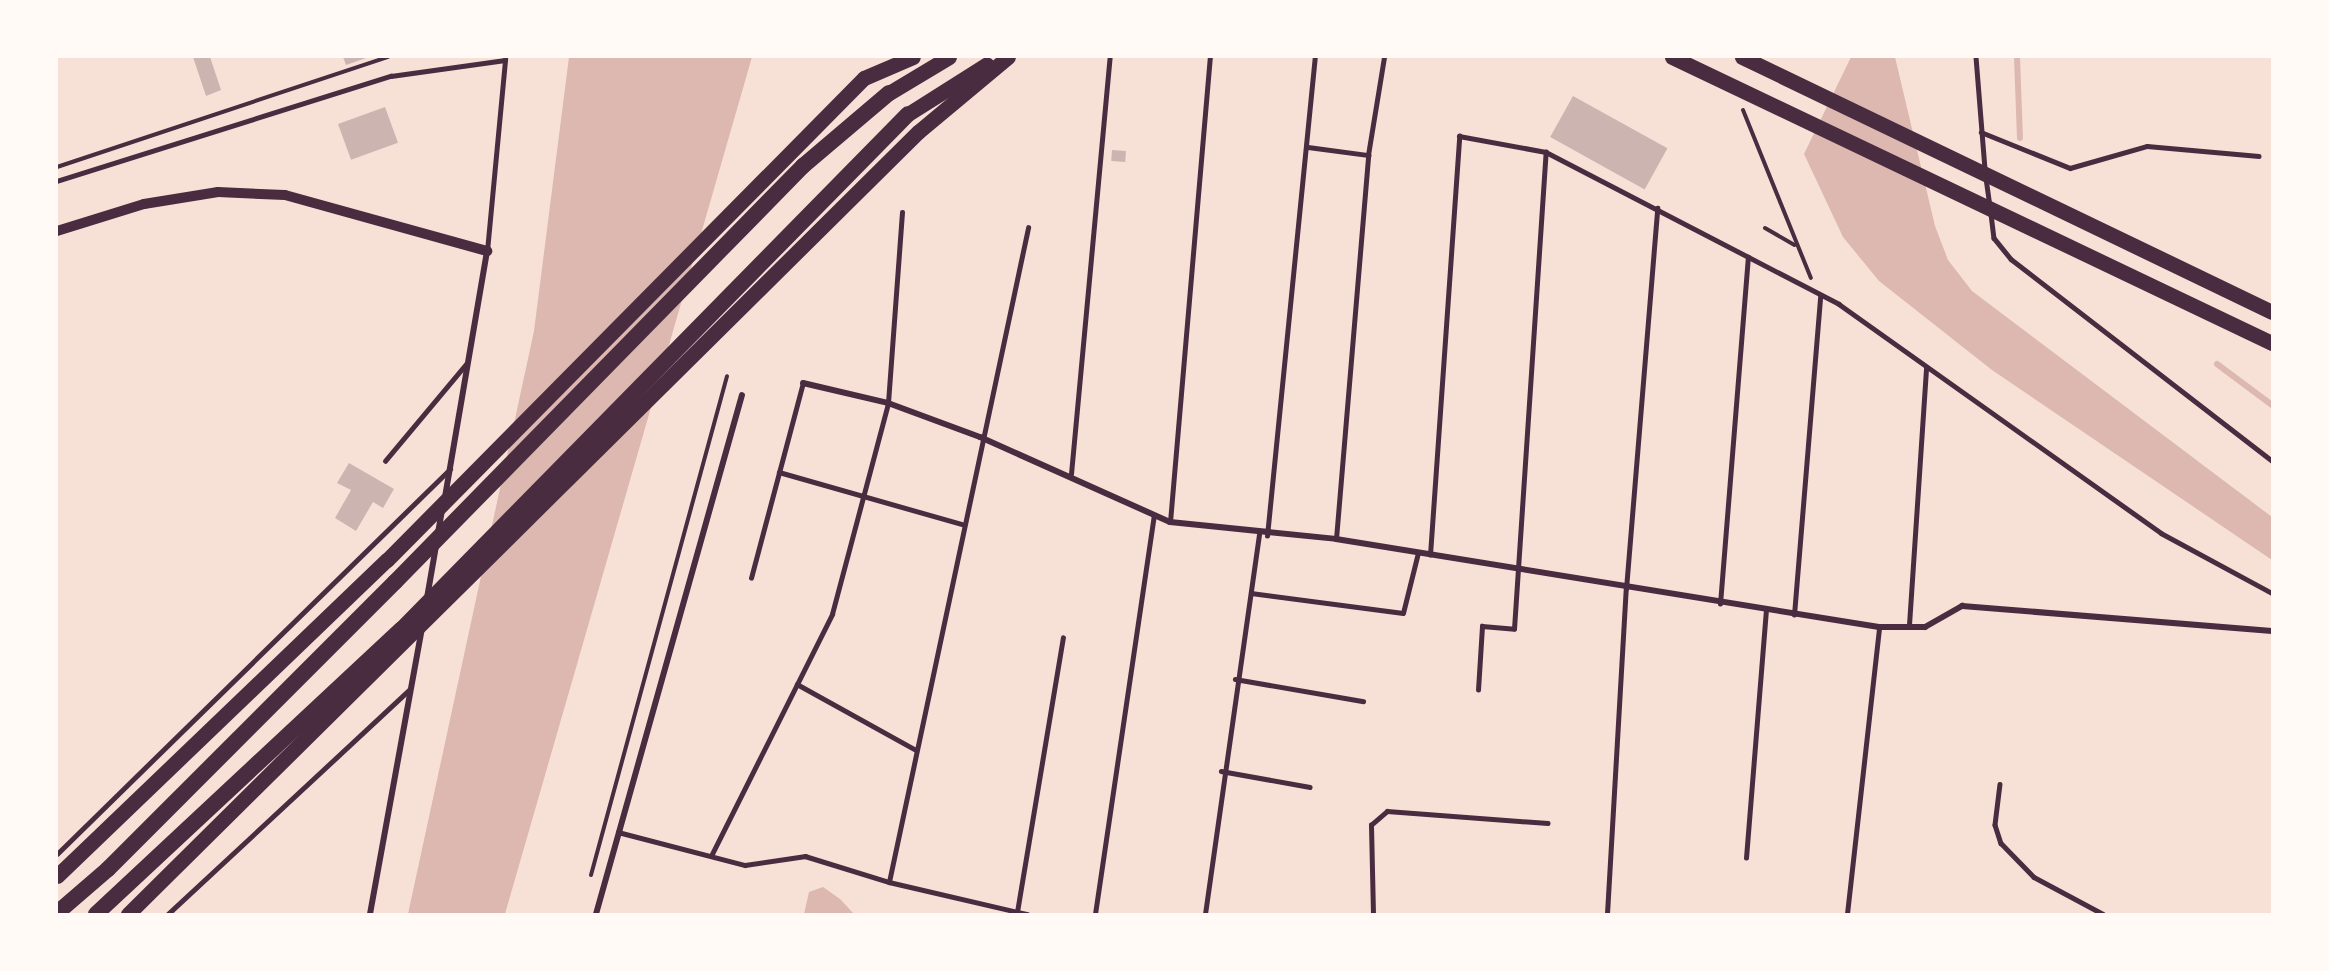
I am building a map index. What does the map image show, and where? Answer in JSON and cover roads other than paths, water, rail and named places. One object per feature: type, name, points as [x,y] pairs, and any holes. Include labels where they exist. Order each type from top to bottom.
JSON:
[{"type":"highway","points":[[57,913],[108,869],[395,582],[802,166],[889,93]]},
{"type":"highway","points":[[96,914],[401,630],[803,216],[908,114]]},
{"type":"main road","points":[[57,876],[387,560],[802,138],[864,78],[913,57]]},
{"type":"main road","points":[[889,93],[949,57]]},
{"type":"main road","points":[[908,114],[999,57]]},
{"type":"main road","points":[[128,914],[799,254],[918,132],[1008,57]]},
{"type":"main road","points":[[1672,57],[2272,343]]},
{"type":"main road","points":[[1742,57],[2272,312]]},
{"type":"street","points":[[57,231],[154,202],[218,192],[285,195],[488,251],[369,914]]},
{"type":"street","points":[[803,383],[888,403],[980,437],[1071,474],[1170,522],[1267,536],[1336,539],[1626,589],[1879,627],[1937,623],[1962,606],[2272,631]]},
{"type":"street","points":[[596,914],[742,395]]},
{"type":"lane","points":[[1071,474],[1110,57]]},
{"type":"lane","points":[[1170,522],[1210,57]]},
{"type":"lane","points":[[1267,536],[1316,57]]},
{"type":"lane","points":[[1336,539],[1368,155],[1384,57]]},
{"type":"lane","points":[[1976,57],[1980,132],[1994,238],[2011,259],[2272,461]]},
{"type":"lane","points":[[57,181],[391,76],[506,58],[488,251]]},
{"type":"lane","points":[[1980,132],[2070,168],[2147,146],[2259,156]]},
{"type":"lane","points":[[1430,555],[1459,136],[1546,152],[1657,208],[1820,296],[2161,533],[2272,593]]},
{"type":"lane","points":[[1308,147],[1368,155]]},
{"type":"lane","points":[[1478,690],[1482,627],[1514,630],[1516,569],[1546,152]]},
{"type":"lane","points":[[1607,914],[1626,589],[1657,208]]},
{"type":"lane","points":[[712,854],[832,614],[888,403],[902,213]]},
{"type":"lane","points":[[889,882],[980,437],[1028,228]]},
{"type":"lane","points":[[1720,604],[1748,257]]},
{"type":"lane","points":[[1794,615],[1820,296]]},
{"type":"lane","points":[[385,461],[468,362]]},
{"type":"lane","points":[[1909,626],[1926,369]]},
{"type":"lane","points":[[752,578],[803,383]]},
{"type":"lane","points":[[57,854],[450,469]]},
{"type":"lane","points":[[780,472],[962,524]]},
{"type":"lane","points":[[1095,914],[1154,516]]},
{"type":"lane","points":[[1204,914],[1221,771],[1259,534]]},
{"type":"lane","points":[[1251,593],[1402,613],[1418,553]]},
{"type":"lane","points":[[1746,858],[1766,611]]},
{"type":"lane","points":[[1847,914],[1879,627]]},
{"type":"lane","points":[[1017,912],[1063,638]]},
{"type":"lane","points":[[1235,680],[1363,701]]},
{"type":"lane","points":[[797,684],[916,750]]},
{"type":"lane","points":[[168,914],[411,688]]},
{"type":"lane","points":[[1221,771],[1310,787]]},
{"type":"lane","points":[[2000,784],[1995,825],[2001,843],[2034,877],[2103,914]]},
{"type":"lane","points":[[1373,914],[1371,825],[1387,812],[1548,823]]},
{"type":"lane","points":[[618,832],[712,854],[745,865],[805,856],[889,882],[1028,914]]},
{"type":"waterway","points":[[2017,57],[2020,138]]},
{"type":"waterway","points":[[2217,364],[2272,405]]}]
